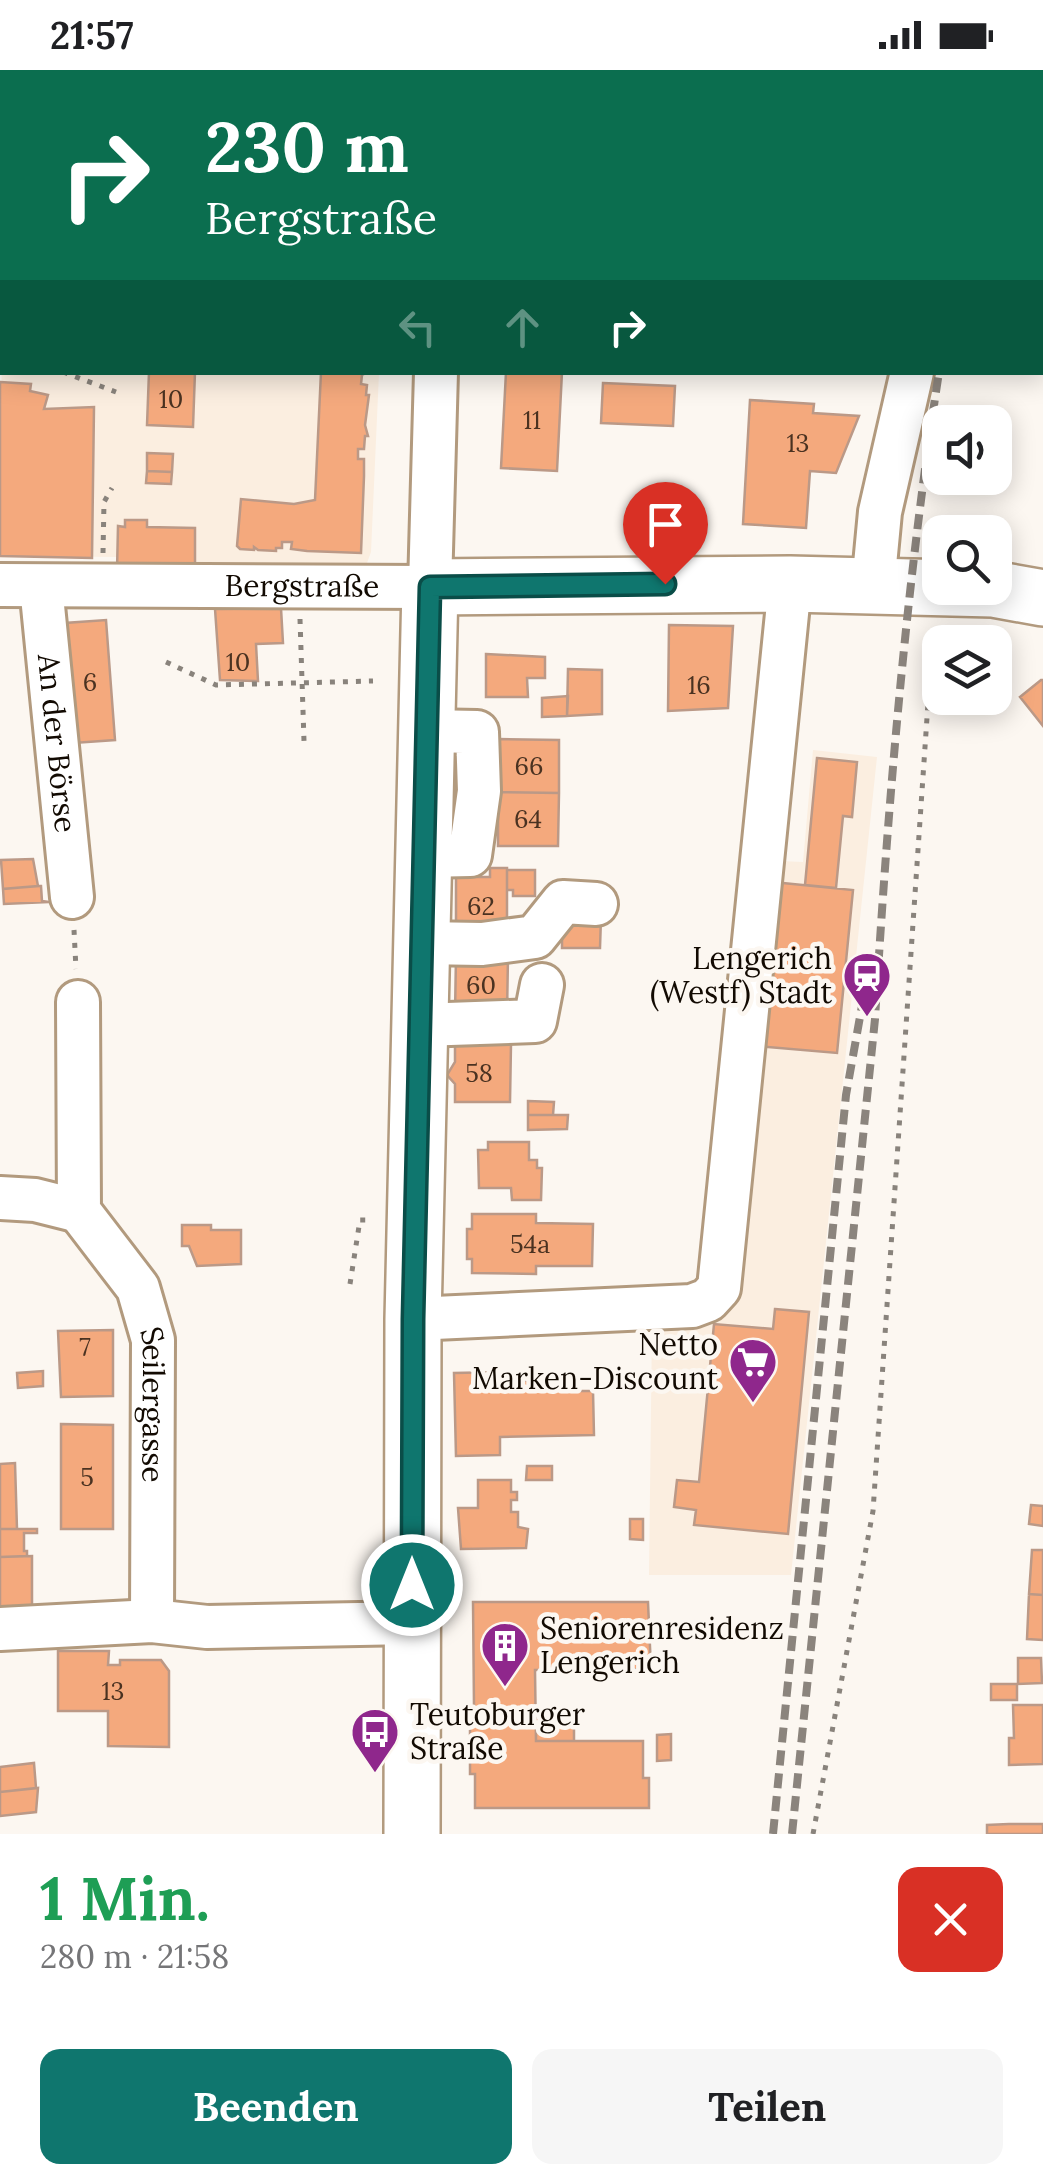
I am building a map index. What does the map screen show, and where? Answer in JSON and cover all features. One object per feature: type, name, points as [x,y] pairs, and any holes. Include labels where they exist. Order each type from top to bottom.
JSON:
[{"type":"main road","name":"Bergstraße","points":[[430,587],[790,584],[993,589],[1043,598]]},
{"type":"main road","points":[[412,1834],[413,1319],[430,587]]},
{"type":"street","points":[[430,587],[436,375]]},
{"type":"street","points":[[873,586],[880,512],[911,375]]},
{"type":"street","points":[[413,1319],[692,1306],[708,1300],[718,1288],[790,584]]},
{"type":"street","name":"Bergstraße","points":[[20,586],[430,587]]},
{"type":"street","name":"An der Börse","points":[[20,586],[72,898]]},
{"type":"street","points":[[422,942],[482,944],[535,937],[562,902],[596,904]]},
{"type":"street","points":[[420,1024],[535,1020],[542,985]]},
{"type":"street","points":[[0,1198],[36,1200],[79,1211],[78,1002]]},
{"type":"street","name":"Seilergasse","points":[[79,1211],[138,1288],[153,1340],[152,1620]]},
{"type":"street","points":[[0,1629],[152,1620],[206,1627],[412,1623]]},
{"type":"path","points":[[72,375],[116,392]]},
{"type":"path","points":[[102,586],[104,502],[112,488]]},
{"type":"path","points":[[299,587],[304,741]]},
{"type":"path","points":[[166,662],[216,685],[374,681]]},
{"type":"path","points":[[813,1834],[872,1511],[927,715]]},
{"type":"path","points":[[72,898],[78,1002]]},
{"type":"shaded area","points":[[2,375],[379,375],[371,552],[367,563],[356,567],[195,565],[117,557],[0,556]]},
{"type":"shaded area","points":[[813,750],[877,757],[791,1575],[649,1575],[652,1326],[720,1298],[780,861],[803,862]]},
{"type":"building","points":[[149,375],[195,375],[193,427],[147,425]]},
{"type":"building","points":[[321,375],[362,375],[361,384],[367,385],[369,395],[365,425],[368,436],[364,449],[358,449],[358,459],[364,459],[361,553],[291,549],[292,542],[282,542],[282,548],[276,551],[237,546],[241,499],[294,504],[315,500]]},
{"type":"building","points":[[506,375],[562,375],[557,471],[501,468]]},
{"type":"building","points":[[0,382],[31,384],[30,391],[48,395],[44,409],[94,407],[92,558],[0,556]]},
{"type":"building","points":[[603,383],[675,386],[673,426],[601,423]]},
{"type":"building","points":[[750,400],[814,404],[813,413],[859,416],[836,473],[810,471],[806,528],[743,524]]},
{"type":"building","points":[[147,453],[173,454],[172,472],[147,471]]},
{"type":"building","points":[[147,471],[172,472],[171,484],[146,483]]},
{"type":"building","points":[[125,520],[147,520],[147,527],[195,528],[195,571],[117,571],[118,526],[125,527]]},
{"type":"building","points":[[281,608],[283,643],[256,644],[258,681],[220,680],[215,609]]},
{"type":"building","points":[[106,620],[115,740],[74,743],[65,623]]},
{"type":"building","points":[[669,625],[733,626],[728,708],[668,711]]},
{"type":"building","points":[[486,654],[545,657],[545,678],[527,678],[528,697],[486,697]]},
{"type":"building","points":[[568,669],[602,670],[602,714],[567,716]]},
{"type":"building","points":[[1043,680],[1043,726],[1020,697]]},
{"type":"building","points":[[568,696],[567,716],[542,717],[542,698]]},
{"type":"building","points":[[498,739],[559,740],[559,793],[498,792]]},
{"type":"building","points":[[817,758],[857,762],[852,817],[843,816],[836,888],[805,885]]},
{"type":"building","points":[[498,792],[559,793],[558,846],[498,846]]},
{"type":"building","points":[[33,859],[38,886],[3,889],[1,860]]},
{"type":"building","points":[[490,868],[507,868],[507,935],[456,935],[456,877],[490,877]]},
{"type":"building","points":[[507,870],[535,870],[535,896],[513,896],[513,890],[507,890]]},
{"type":"building","points":[[773,882],[853,890],[837,1053],[757,1046]]},
{"type":"building","points":[[41,886],[42,901],[49,902],[4,904],[3,889]]},
{"type":"building","points":[[562,918],[601,918],[600,948],[562,948]]},
{"type":"building","points":[[456,956],[508,956],[507,1015],[455,1014]]},
{"type":"building","points":[[455,1044],[511,1044],[510,1102],[455,1102],[455,1084],[447,1075],[455,1062]]},
{"type":"building","points":[[528,1101],[554,1102],[553,1115],[528,1115]]},
{"type":"building","points":[[528,1115],[568,1115],[567,1129],[528,1130]]},
{"type":"building","points":[[488,1142],[529,1142],[529,1160],[537,1160],[537,1168],[542,1168],[541,1200],[512,1200],[511,1188],[479,1188],[478,1150],[488,1150]]},
{"type":"building","points":[[472,1214],[536,1214],[536,1223],[593,1224],[592,1266],[536,1266],[536,1274],[472,1273],[472,1259],[467,1259],[467,1229],[472,1229]]},
{"type":"building","points":[[182,1225],[241,1230],[241,1264],[197,1266],[189,1246],[182,1246]]},
{"type":"building","name":"Netto Marken-Discount","points":[[775,1309],[809,1312],[788,1534],[694,1525],[696,1510],[674,1507],[677,1480],[699,1482],[714,1324],[773,1329]]},
{"type":"building","points":[[113,1330],[113,1396],[61,1397],[58,1331]]},
{"type":"building","points":[[43,1371],[43,1386],[18,1388],[17,1373]]},
{"type":"building","points":[[500,1372],[500,1381],[561,1380],[562,1391],[593,1391],[594,1435],[500,1437],[500,1455],[456,1456],[454,1373]]},
{"type":"building","points":[[61,1424],[113,1425],[113,1529],[61,1529]]},
{"type":"building","points":[[15,1463],[17,1529],[0,1529],[0,1464]]},
{"type":"building","points":[[527,1466],[552,1466],[552,1480],[526,1480]]},
{"type":"building","points":[[478,1480],[511,1480],[511,1492],[517,1492],[517,1500],[511,1500],[511,1512],[518,1512],[518,1527],[528,1529],[526,1548],[461,1549],[458,1508],[478,1508]]},
{"type":"building","points":[[1031,1505],[1043,1506],[1043,1526],[1029,1524]]},
{"type":"building","points":[[630,1519],[643,1519],[643,1540],[630,1539]]},
{"type":"building","points":[[0,1529],[37,1529],[37,1533],[24,1533],[27,1556],[0,1557]]},
{"type":"building","points":[[1032,1550],[1043,1550],[1043,1595],[1029,1594]]},
{"type":"building","points":[[32,1556],[32,1607],[0,1608],[0,1557]]},
{"type":"building","points":[[1029,1594],[1043,1595],[1043,1640],[1027,1639]]},
{"type":"building","name":"Seniorenresidenz Lengerich","points":[[473,1602],[648,1602],[651,1669],[535,1670],[536,1741],[643,1741],[643,1778],[649,1778],[649,1808],[475,1808],[475,1774],[470,1774]]},
{"type":"building","points":[[58,1651],[109,1651],[108,1665],[120,1665],[120,1660],[161,1660],[169,1671],[169,1747],[108,1746],[108,1711],[58,1711]]},
{"type":"building","points":[[1018,1658],[1041,1658],[1042,1683],[1018,1684]]},
{"type":"building","points":[[991,1684],[1017,1684],[1017,1700],[991,1700]]},
{"type":"building","points":[[1013,1705],[1043,1705],[1043,1764],[1009,1765],[1009,1738],[1014,1738]]},
{"type":"building","points":[[536,1711],[574,1711],[574,1741],[536,1741]]},
{"type":"building","points":[[671,1734],[671,1760],[657,1761],[657,1735]]},
{"type":"building","points":[[34,1763],[36,1788],[0,1792],[0,1767]]},
{"type":"building","points":[[38,1788],[36,1812],[0,1816],[0,1792]]},
{"type":"building","points":[[1043,1824],[1043,1834],[987,1834],[987,1825]]},
{"type":"railway","points":[[792,1834],[875,1019],[899,695],[939,375]]},
{"type":"railway","points":[[773,1834],[846,1095],[865,989]]},
{"type":"place","name":"Lengerich (Westf) Stadt","points":[[867,1018]]},
{"type":"place","name":"Netto Marken-Discount","points":[[753,1404]]},
{"type":"place","name":"Seniorenresidenz Lengerich","points":[[505,1688]]},
{"type":"place","name":"Teutoburger Straße","points":[[375,1774]]},
{"type":"route","points":[[412,1585],[413,1319],[430,587],[665,584]]}]
